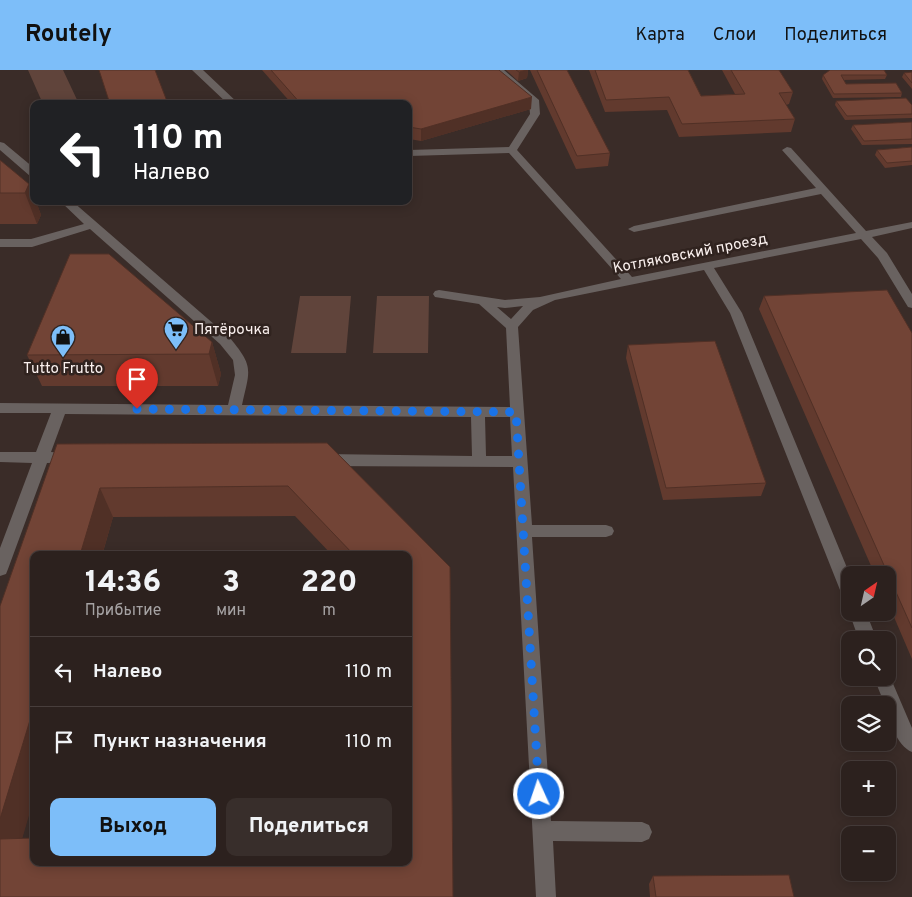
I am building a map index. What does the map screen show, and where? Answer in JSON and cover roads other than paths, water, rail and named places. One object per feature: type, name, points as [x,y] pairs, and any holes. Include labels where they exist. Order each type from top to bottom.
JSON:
[{"type":"street","points":[[197,70],[230,100]]},
{"type":"street","points":[[498,70],[534,100],[535,114],[512,150]]},
{"type":"street","points":[[0,145],[30,171]]},
{"type":"street","points":[[412,152],[512,150],[629,281]]},
{"type":"street","points":[[787,150],[884,256],[912,304]]},
{"type":"street","points":[[634,229],[824,190]]},
{"type":"street","points":[[70,205],[225,341],[240,359],[242,375],[234,410]]},
{"type":"street","points":[[0,243],[32,243],[92,225]]},
{"type":"street","name":"Котляковский проезд","points":[[512,327],[521,312],[533,303],[552,297],[912,225]]},
{"type":"street","points":[[708,266],[736,313],[841,573]]},
{"type":"street","points":[[439,294],[505,304],[552,297]]},
{"type":"street","points":[[483,301],[512,327],[546,897]]},
{"type":"street","points":[[0,408],[516,412]]},
{"type":"street","points":[[0,569],[60,408]]},
{"type":"street","points":[[478,412],[479,461]]},
{"type":"street","points":[[0,457],[90,458]]},
{"type":"street","points":[[311,460],[519,462]]},
{"type":"street","points":[[523,531],[606,531]]},
{"type":"street","points":[[886,686],[907,738],[912,743]]},
{"type":"street","points":[[542,832],[642,832]]},
{"type":"place","name":"Пятёрочка","points":[[176,350]]},
{"type":"place","name":"Tutto Frutto","points":[[63,358]]}]
